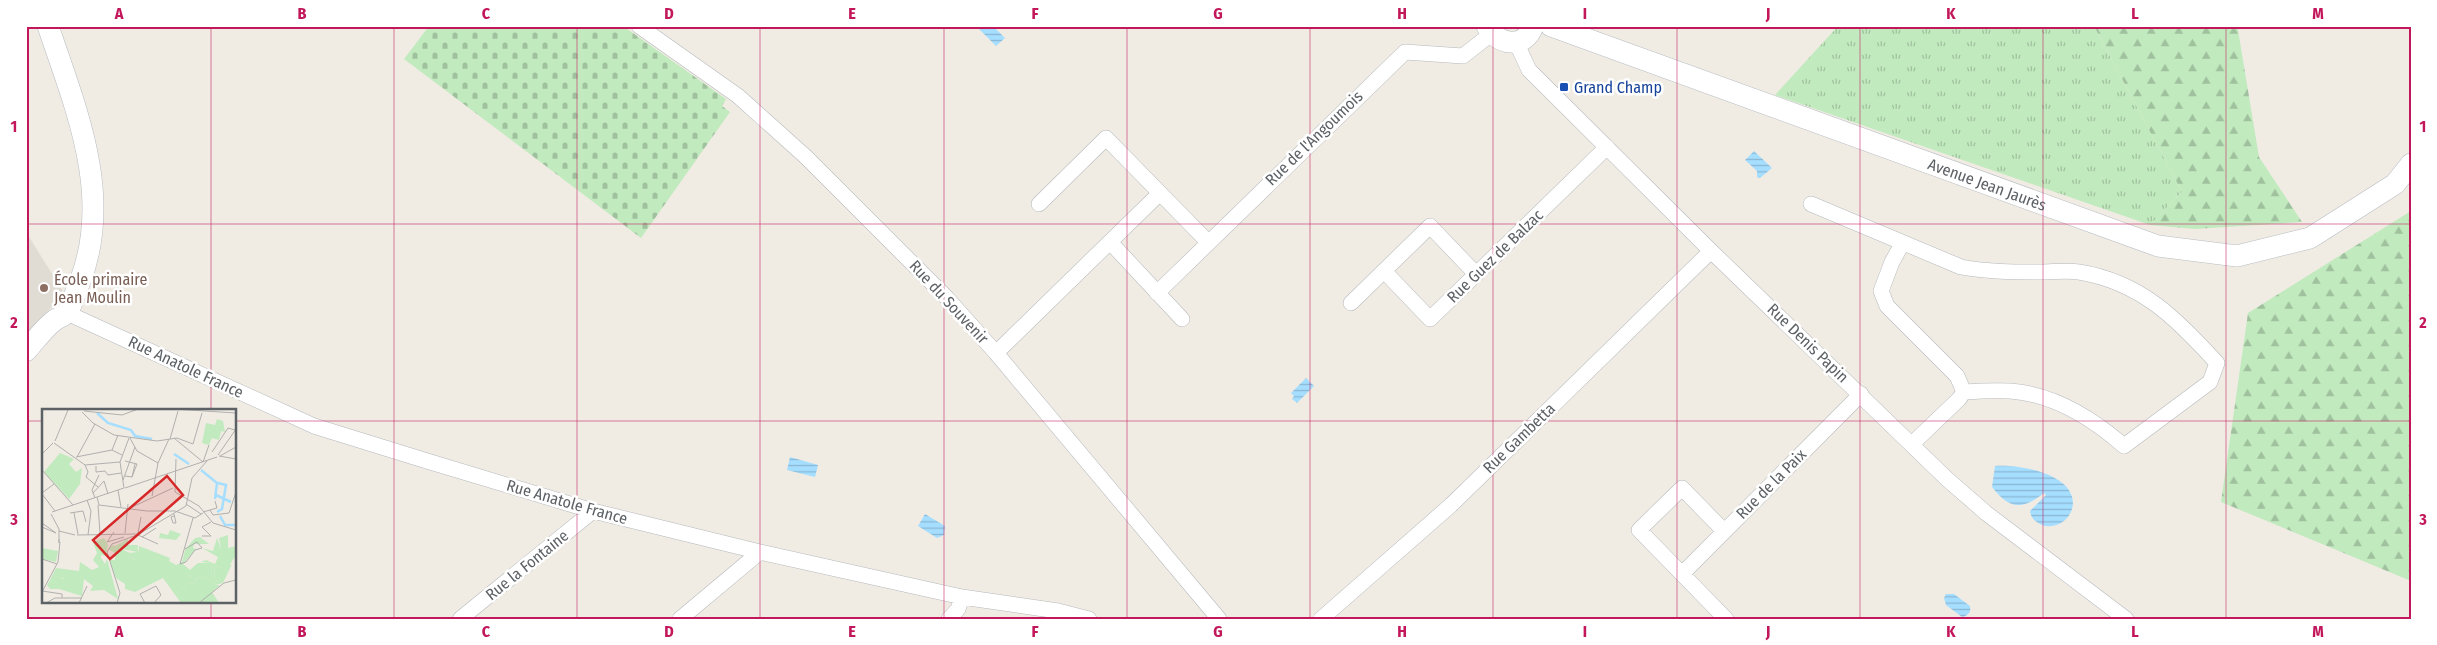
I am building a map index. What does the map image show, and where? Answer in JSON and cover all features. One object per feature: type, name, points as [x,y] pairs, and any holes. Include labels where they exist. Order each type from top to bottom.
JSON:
[{"type":"main road","points":[[26,350],[54,321],[67,313],[86,267],[94,203],[90,160],[79,117],[48,26]]},
{"type":"main road","points":[[1489,30],[1502,41],[1516,42],[1525,38],[1533,26]]},
{"type":"main road","name":"Avenue Jean Jaurès","points":[[1551,26],[2158,246],[2237,256],[2310,238],[2395,184],[2411,164]]},
{"type":"street","name":"Rue du Souvenir","points":[[639,26],[738,96],[806,157],[946,297],[996,353],[1220,619]]},
{"type":"street","name":"Rue de l'Angoumois","points":[[1158,293],[1208,242],[1405,52],[1463,56],[1489,30]]},
{"type":"street","name":"Rue Denis Papin","points":[[1516,42],[1529,70],[1711,251],[1947,479],[1986,513],[2126,619]]},
{"type":"street","points":[[1039,204],[1106,138],[1208,242]]},
{"type":"street","name":"Rue Guez de Balzac","points":[[1384,272],[1430,319],[1607,147]]},
{"type":"street","points":[[996,353],[1160,193]]},
{"type":"street","points":[[1811,204],[1902,244],[1961,267],[1987,272],[2079,272],[2120,284],[2144,295],[2169,314],[2217,363],[2210,382],[2124,446],[2101,426],[2054,401],[2012,391],[1964,392]]},
{"type":"street","points":[[1351,303],[1430,226],[1476,274]]},
{"type":"street","points":[[1110,242],[1182,319]]},
{"type":"street","points":[[1902,244],[1892,262],[1881,291],[1887,306],[1957,376],[1964,392]]},
{"type":"street","name":"Rue Gambetta","points":[[1321,619],[1451,505],[1711,251]]},
{"type":"street","name":"Rue Anatole France","points":[[67,313],[314,426],[594,510],[760,552],[962,597],[1058,612],[1089,619]]},
{"type":"street","points":[[1912,444],[1959,400],[1964,392]]},
{"type":"street","name":"Rue de la Paix","points":[[1682,574],[1861,394]]},
{"type":"street","points":[[1724,531],[1682,488],[1639,530],[1726,619]]},
{"type":"street","name":"Rue la Fontaine","points":[[460,619],[594,510]]},
{"type":"street","points":[[680,619],[760,552]]},
{"type":"street","points":[[949,619],[958,609],[962,597]]},
{"type":"shaded area","name":"École primaire Jean Moulin","points":[[26,232],[64,293],[26,336]]},
{"type":"green space","points":[[429,26],[623,26],[726,99],[722,106],[730,112],[641,238],[404,59]]},
{"type":"green space","points":[[1838,26],[2094,26],[2182,192],[2150,225],[1775,95]]},
{"type":"green space","points":[[2094,26],[2241,26],[2238,30],[2259,157],[2302,222],[2195,229],[2150,225],[2182,192]]},
{"type":"green space","points":[[2411,211],[2411,581],[2221,502],[2248,313]]},
{"type":"water","points":[[980,26],[993,26],[1005,38],[996,46],[979,29]]},
{"type":"water","points":[[1754,151],[1772,168],[1760,178],[1757,177],[1757,171],[1745,160]]},
{"type":"water","points":[[1306,378],[1314,386],[1297,403],[1292,399],[1294,396],[1291,393]]},
{"type":"water","points":[[790,457],[818,465],[815,477],[787,470]]},
{"type":"water","points":[[1995,466],[2026,468],[2049,475],[2058,480],[2066,486],[2071,494],[2073,501],[2070,514],[2061,523],[2055,525],[2049,526],[2037,523],[2032,518],[2030,511],[2046,495],[2044,493],[2023,505],[2016,505],[2005,500],[1992,487]]},
{"type":"water","points":[[925,514],[945,526],[944,535],[937,538],[918,526]]},
{"type":"water","points":[[1946,594],[1954,594],[1970,606],[1969,613],[1962,617],[1946,605],[1944,598]]},
{"type":"place","name":"Grand Champ","points":[[1564,87]]},
{"type":"place","name":"École primaire Jean Moulin","points":[[44,288]]}]
